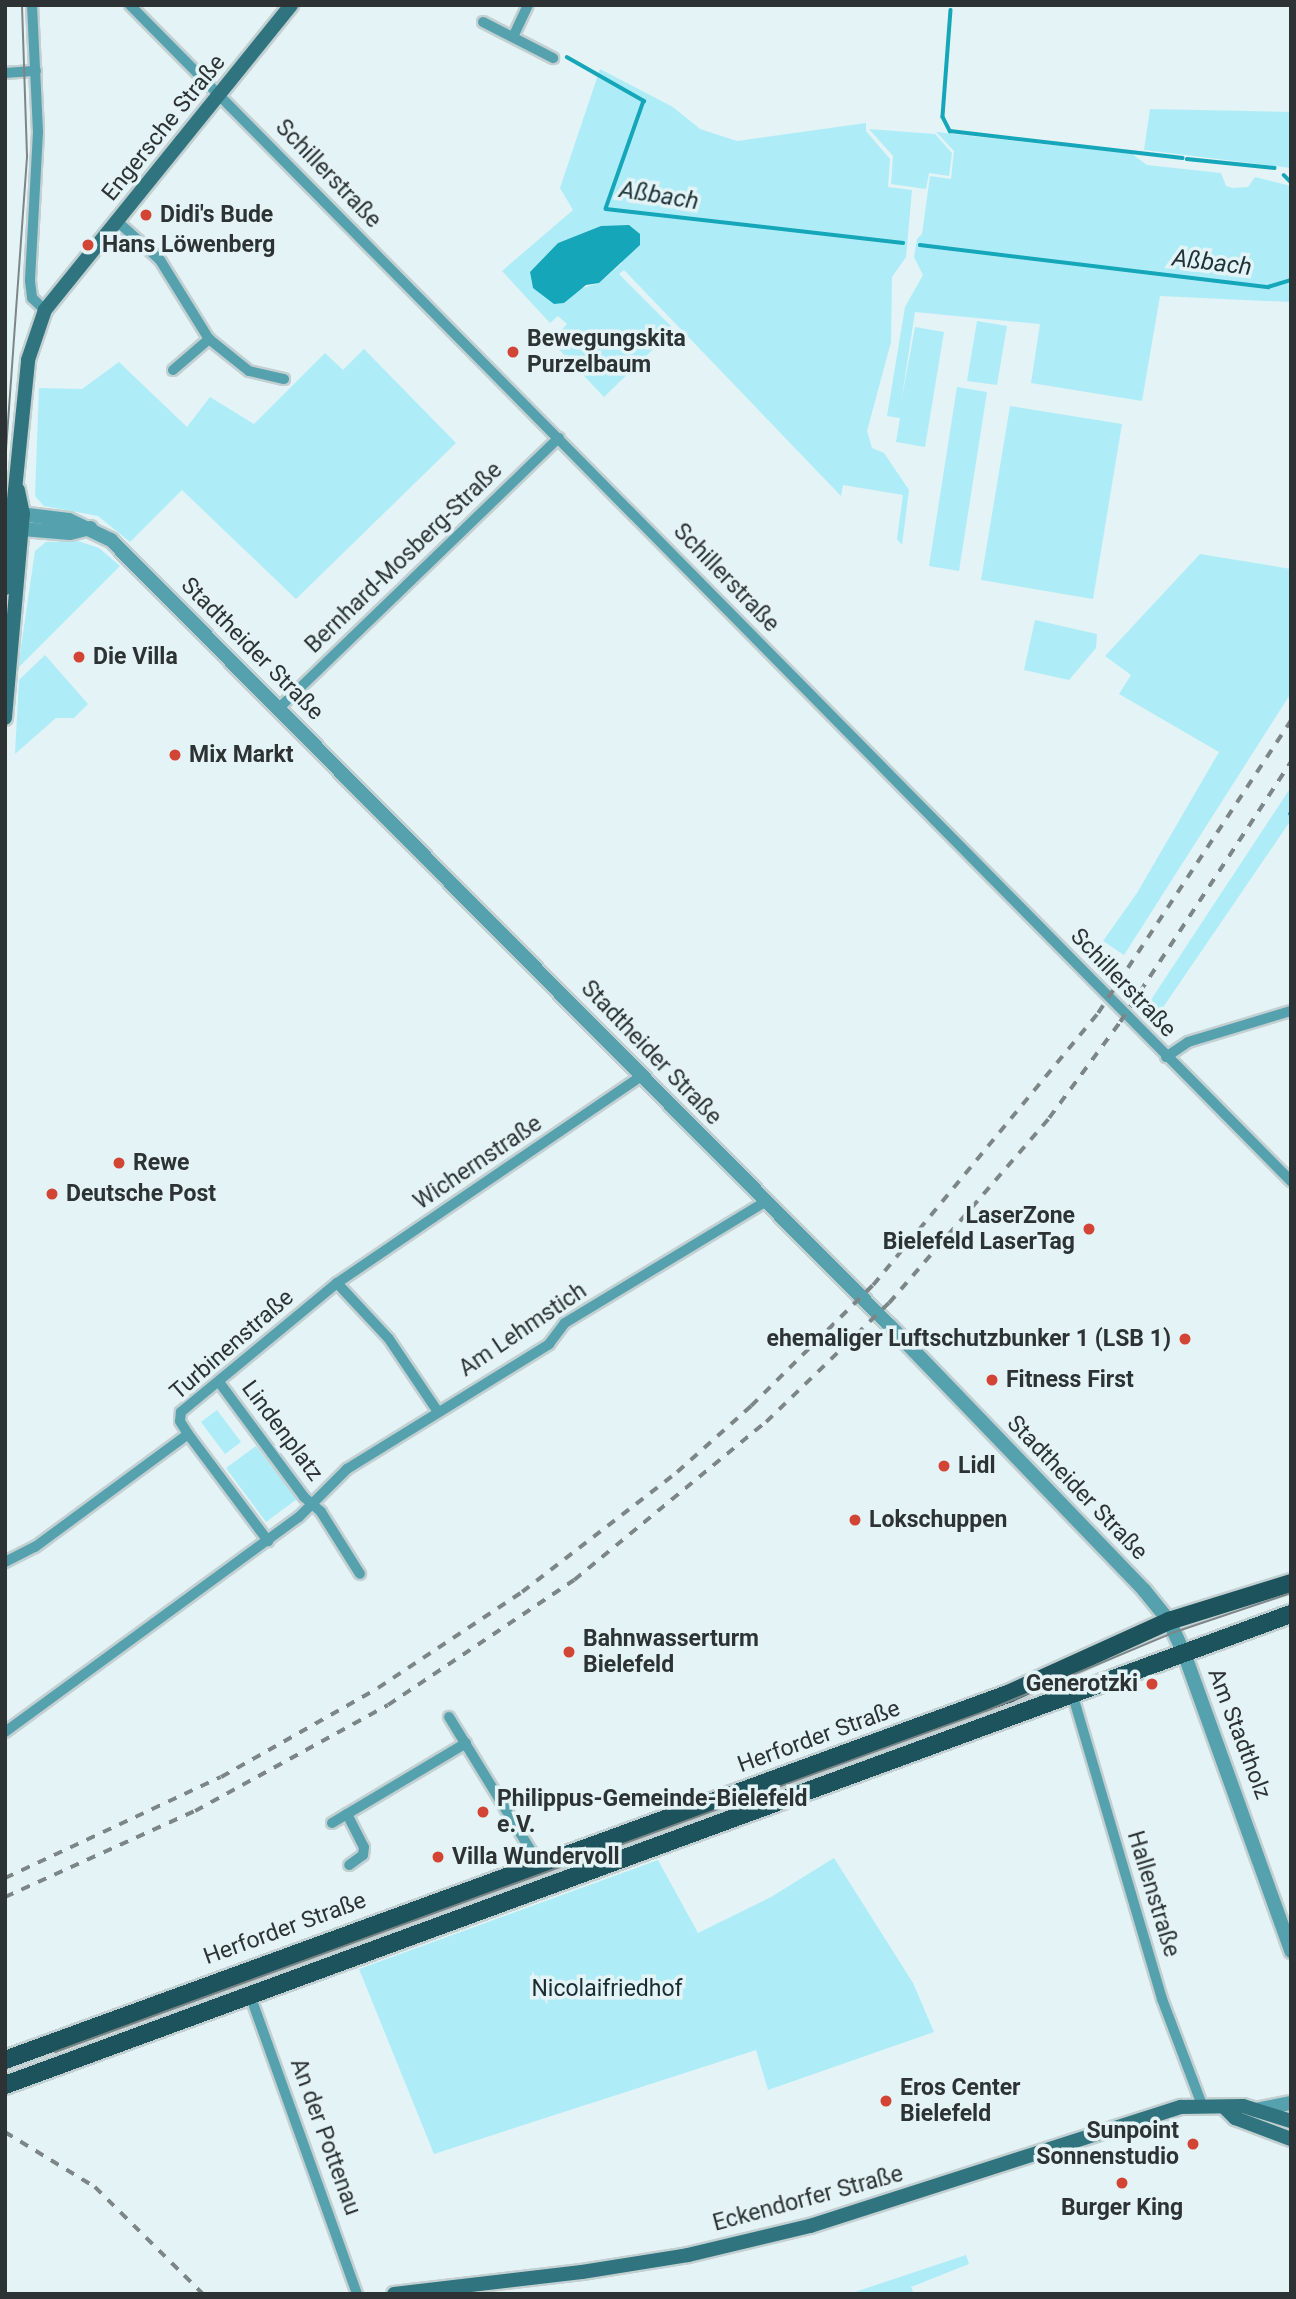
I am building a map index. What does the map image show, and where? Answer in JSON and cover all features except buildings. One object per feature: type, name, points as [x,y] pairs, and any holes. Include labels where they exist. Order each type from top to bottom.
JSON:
[{"type":"main road","name":"Engersche Straße","points":[[44,310],[292,5]]},
{"type":"main road","points":[[5,718],[28,360],[44,310]]},
{"type":"main road","points":[[5,588],[16,521]]},
{"type":"main road","name":"Herforder Straße","points":[[5,2060],[1008,1694],[1169,1621],[1291,1583]]},
{"type":"main road","name":"Herforder Straße","points":[[5,2085],[1291,1614]]},
{"type":"main road","name":"Eckendorfer Straße","points":[[394,2294],[582,2272],[742,2242],[842,2218],[1113,2128],[1202,2105],[1254,2109],[1291,2121]]},
{"type":"main road","name":"Eckendorfer Straße","points":[[1224,2107],[1235,2118],[1291,2139]]},
{"type":"street","points":[[33,5],[37,156],[30,281],[32,298],[44,310]]},
{"type":"street","name":"Schillerstraße","points":[[130,5],[221,94],[1291,1181]]},
{"type":"street","points":[[513,37],[528,5]]},
{"type":"street","points":[[483,22],[553,58]]},
{"type":"street","points":[[5,73],[36,71]]},
{"type":"street","points":[[118,222],[160,260],[209,339],[249,372],[284,379]]},
{"type":"street","points":[[173,370],[209,339]]},
{"type":"street","name":"Bernhard-Mosberg-Straße","points":[[279,708],[559,438]]},
{"type":"street","name":"Stadtheider Straße","points":[[16,521],[70,533],[90,528],[111,540],[643,1075],[1094,1537],[1169,1621],[1184,1653]]},
{"type":"street","points":[[1166,1057],[1188,1042],[1291,1011]]},
{"type":"street","name":"Wichernstraße","points":[[337,1283],[643,1075]]},
{"type":"street","name":"Am Lehmstich","points":[[5,1732],[268,1541],[314,1505],[347,1469],[549,1344],[565,1324],[765,1202]]},
{"type":"street","points":[[337,1283],[389,1339],[438,1412]]},
{"type":"street","name":"Turbinenstraße","points":[[5,1562],[35,1547],[188,1434],[180,1422],[181,1412],[337,1283]]},
{"type":"street","name":"Lindenplatz","points":[[219,1382],[314,1505]]},
{"type":"street","points":[[188,1434],[268,1541]]},
{"type":"street","points":[[314,1505],[360,1574]]},
{"type":"street","name":"Am Stadtholz","points":[[1184,1653],[1291,1951]]},
{"type":"street","name":"Hallenstraße","points":[[1072,1693],[1162,1999],[1202,2105]]},
{"type":"street","points":[[449,1717],[539,1864]]},
{"type":"street","points":[[332,1823],[466,1742]]},
{"type":"street","points":[[347,1814],[365,1851],[349,1865]]},
{"type":"street","name":"An der Pottenau","points":[[250,1995],[357,2294]]},
{"type":"street","points":[[1254,2109],[1291,2103]]},
{"type":"green space","points":[[600,69],[673,107],[700,129],[737,141],[866,123],[866,131],[890,159],[888,187],[912,190],[906,257],[892,277],[891,342],[867,431],[872,448],[884,453],[909,490],[902,545],[897,539],[903,495],[843,485],[841,496],[624,270],[619,274],[674,329],[604,397],[551,341],[567,324],[558,316],[550,323],[502,271],[573,210],[560,188]],"holes":[[[601,226],[622,263],[599,283],[576,290],[564,303],[533,288],[530,272],[558,243]]]},
{"type":"green space","points":[[1150,109],[1291,112],[1291,168],[1144,150]]},
{"type":"green space","points":[[869,129],[935,134],[952,153],[949,176],[929,173],[926,189],[891,184],[893,156]]},
{"type":"green space","points":[[936,132],[1132,154],[1147,165],[1221,173],[1226,186],[1233,188],[1248,187],[1255,177],[1291,186],[1291,302],[1160,296],[1142,401],[1031,383],[1040,324],[915,312],[901,403],[915,327],[944,332],[925,447],[896,442],[900,418],[887,416],[905,307],[923,275],[914,257],[917,239],[922,234],[930,176],[951,179],[954,151]]},
{"type":"green space","points":[[977,321],[1007,326],[997,385],[967,381]]},
{"type":"green space","points":[[364,349],[456,443],[296,599],[182,490],[130,542],[98,516],[44,506],[35,496],[39,388],[82,389],[119,362],[187,427],[210,397],[254,424],[325,353],[343,370]]},
{"type":"green space","points":[[957,387],[987,392],[959,571],[929,566]]},
{"type":"green space","points":[[1010,406],[1122,424],[1093,599],[981,580]]},
{"type":"green space","points":[[78,541],[99,548],[120,566],[18,668],[35,551],[46,542]]},
{"type":"green space","points":[[1200,554],[1291,569],[1291,693],[1124,955],[1103,941],[1137,893],[1219,752],[1119,694],[1131,675],[1105,656]]},
{"type":"green space","points":[[1035,620],[1097,634],[1096,648],[1069,680],[1024,670]]},
{"type":"green space","points":[[45,655],[88,704],[74,718],[56,718],[15,754],[19,680]]},
{"type":"green space","points":[[1291,787],[1291,820],[1151,1025],[1141,1015]]},
{"type":"green space","points":[[217,1410],[241,1442],[225,1454],[201,1422]]},
{"type":"green space","points":[[256,1446],[297,1499],[266,1522],[226,1468]]},
{"type":"green space","name":"Nicolaifriedhof","points":[[834,1858],[913,1983],[934,2032],[768,2090],[756,2050],[434,2154],[359,1969],[658,1860],[698,1933],[771,1897]]},
{"type":"green space","points":[[966,2255],[969,2264],[911,2287],[914,2294],[849,2294]]},
{"type":"shaded area","points":[[629,225],[640,234],[640,245],[599,283],[586,285],[564,303],[554,304],[533,288],[530,272],[558,243],[601,226]]},
{"type":"waterway","points":[[951,10],[943,117],[950,131],[1182,158]]},
{"type":"waterway","name":"Aßbach","points":[[567,57],[644,101],[606,209],[903,243]]},
{"type":"waterway","points":[[1187,159],[1275,168]]},
{"type":"waterway","points":[[1284,175],[1291,182]]},
{"type":"waterway","name":"Aßbach","points":[[920,245],[1268,287],[1291,280]]},
{"type":"tram line","points":[[5,464],[27,156],[22,5]]},
{"type":"tram line","points":[[55,2052],[986,1711],[1175,1632],[1291,1593]]},
{"type":"railway","points":[[5,1878],[221,1777],[378,1688],[522,1592],[677,1472],[751,1406],[873,1285],[1098,1013],[1291,720]]},
{"type":"railway","points":[[5,1897],[195,1811],[388,1705],[574,1580],[766,1422],[889,1303],[1049,1118],[1120,1022],[1291,762]]},
{"type":"railway","points":[[5,2132],[95,2187],[203,2294]]},
{"type":"place","name":"Didi's Bude","points":[[146,215]]},
{"type":"place","name":"Hans Löwenberg","points":[[88,245]]},
{"type":"place","name":"Bewegungskita Purzelbaum","points":[[513,352]]},
{"type":"place","name":"Die Villa","points":[[79,657]]},
{"type":"place","name":"Mix Markt","points":[[175,755]]},
{"type":"place","name":"Rewe","points":[[119,1163]]},
{"type":"place","name":"Deutsche Post","points":[[52,1194]]},
{"type":"place","name":"LaserZone Bielefeld LaserTag","points":[[1089,1229]]},
{"type":"place","name":"ehemaliger Luftschutzbunker 1 (LSB 1)","points":[[1185,1339]]},
{"type":"place","name":"Fitness First","points":[[992,1380]]},
{"type":"place","name":"Lidl","points":[[944,1466]]},
{"type":"place","name":"Lokschuppen","points":[[855,1520]]},
{"type":"place","name":"Bahnwasserturm Bielefeld","points":[[569,1652]]},
{"type":"place","name":"Generotzki","points":[[1152,1684]]},
{"type":"place","name":"Philippus-Gemeinde-Bielefeld e.V.","points":[[483,1812]]},
{"type":"place","name":"Villa Wundervoll","points":[[438,1857]]},
{"type":"place","name":"Eros Center Bielefeld","points":[[886,2101]]},
{"type":"place","name":"Sunpoint Sonnenstudio","points":[[1193,2144]]},
{"type":"place","name":"Burger King","points":[[1122,2183]]}]
